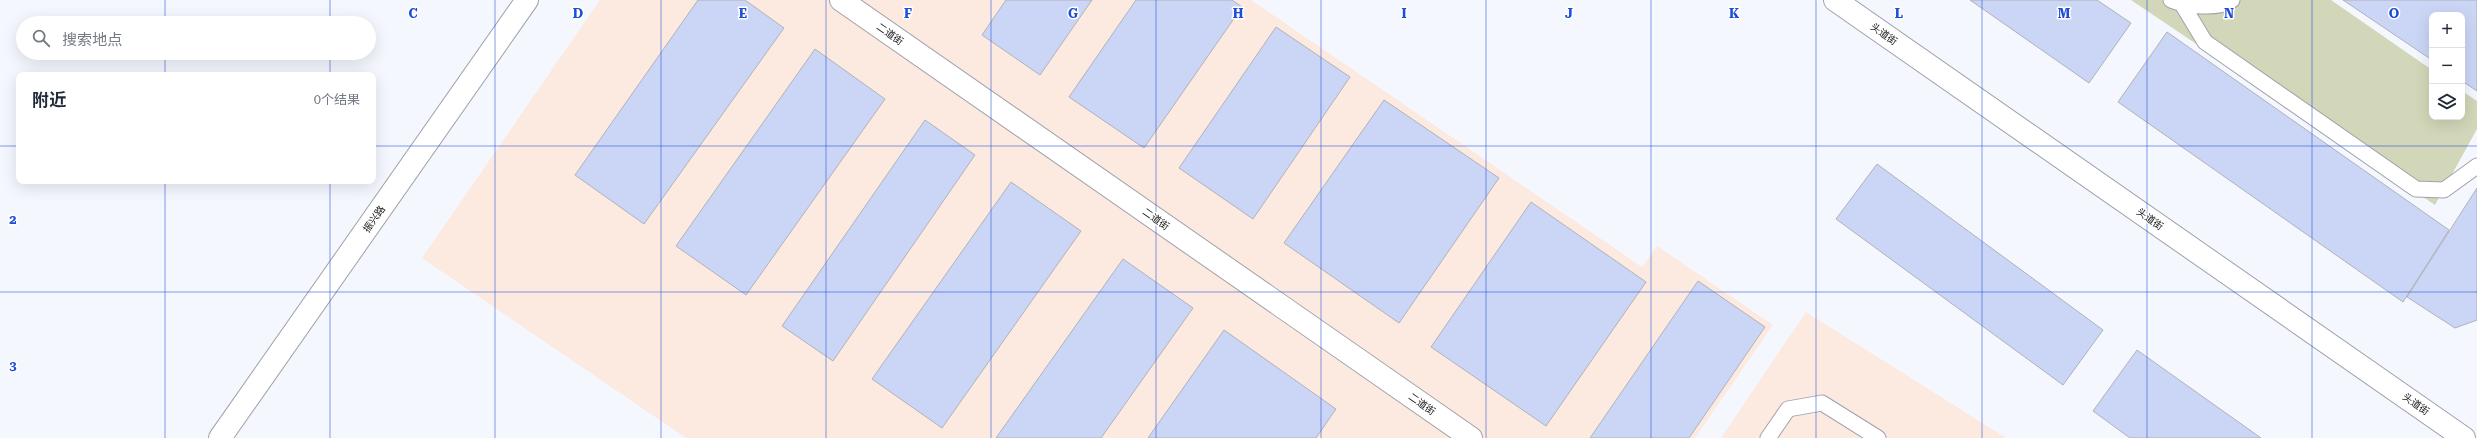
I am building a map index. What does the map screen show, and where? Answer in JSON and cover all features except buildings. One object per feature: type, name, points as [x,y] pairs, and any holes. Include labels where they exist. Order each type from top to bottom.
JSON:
[{"type":"street","name":"振兴路","points":[[220,438],[527,0]]},
{"type":"street","name":"二道街","points":[[841,0],[1470,438]]},
{"type":"street","name":"头道街","points":[[1835,0],[2464,438]]},
{"type":"lane","points":[[2177,2],[2226,4],[2232,0]]},
{"type":"lane","points":[[2177,2],[2205,42],[2416,189],[2444,190],[2477,166]]},
{"type":"lane","points":[[1768,438],[1788,409],[1822,403],[1878,438]]},
{"type":"shaded area","points":[[600,0],[1251,0],[1642,267],[1657,246],[1773,325],[1695,438],[686,438],[422,258]]},
{"type":"shaded area","points":[[1806,312],[2006,438],[1721,438]]},
{"type":"green space","points":[[2131,0],[2331,0],[2429,68],[2429,120],[2465,120],[2465,93],[2477,101],[2477,129],[2435,205]]}]
